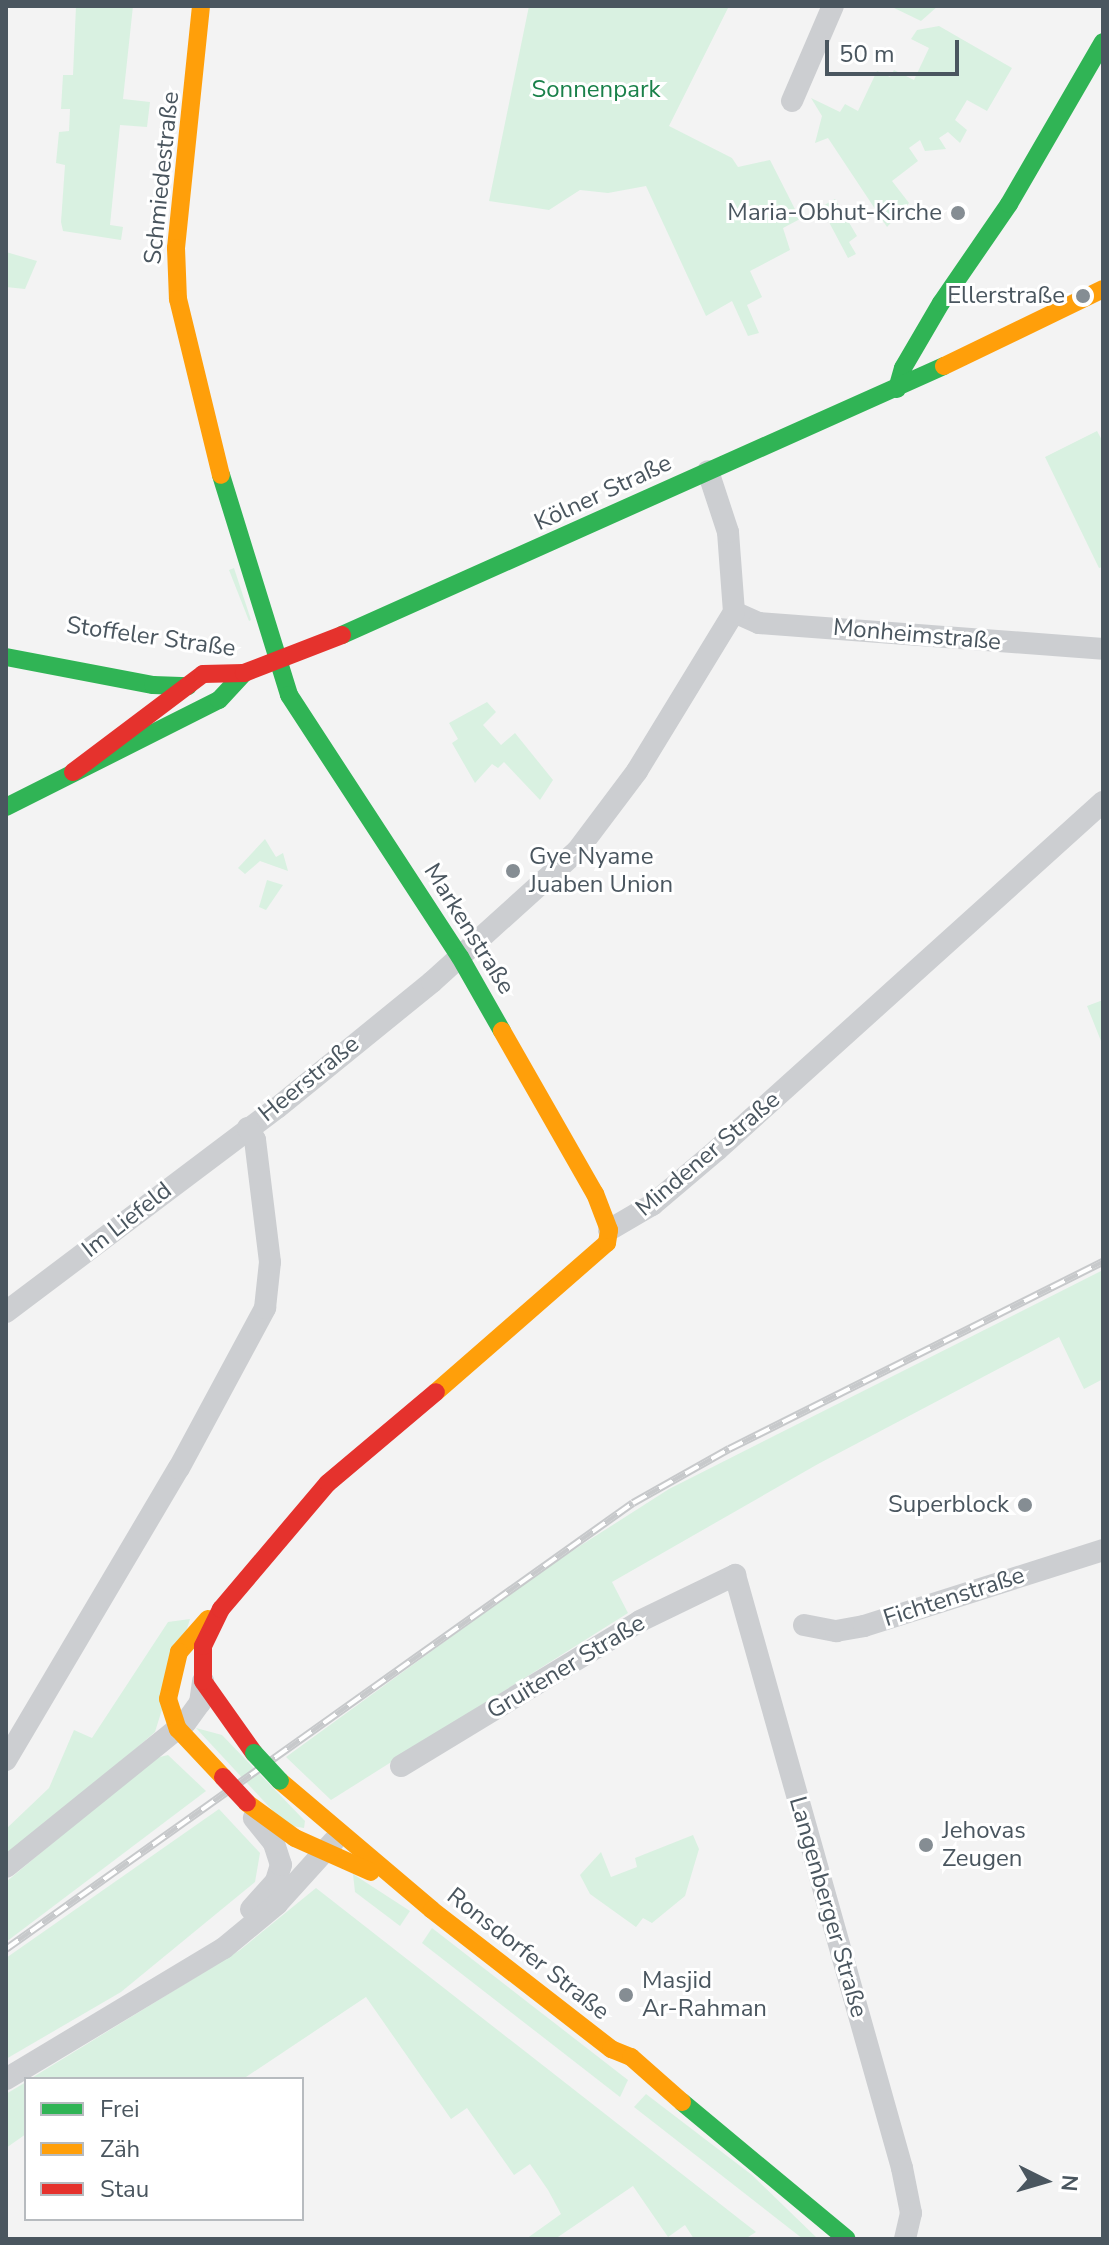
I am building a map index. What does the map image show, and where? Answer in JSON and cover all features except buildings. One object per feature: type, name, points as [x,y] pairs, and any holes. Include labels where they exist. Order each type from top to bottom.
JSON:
[{"type":"main road","name":"Schmiedestraße","points":[[201,6],[176,259],[188,353],[185,378],[202,404],[280,660]]},
{"type":"main road","points":[[897,389],[903,368],[941,303],[1009,204],[1103,42]]},
{"type":"main road","name":"Kölner Straße","points":[[73,772],[158,703],[203,674],[244,673],[280,660],[547,547],[708,471],[897,389],[1103,289]]},
{"type":"main road","points":[[941,303],[945,340],[979,350]]},
{"type":"main road","name":"Stoffeler Straße","points":[[6,640],[129,660]]},
{"type":"main road","name":"Stoffeler Straße","points":[[6,657],[153,685],[186,686]]},
{"type":"main road","name":"Markenstraße","points":[[280,660],[294,705],[460,957],[595,1194],[609,1230]]},
{"type":"main road","name":"Stoffeler Straße","points":[[167,665],[244,673]]},
{"type":"main road","name":"Kölner Straße","points":[[6,807],[219,700],[244,673]]},
{"type":"main road","points":[[153,685],[158,703]]},
{"type":"main road","name":"Mindener Straße","points":[[182,1725],[168,1699],[174,1663],[190,1636],[221,1609],[328,1483],[592,1261],[607,1243],[609,1230]]},
{"type":"main road","name":"Mindener Straße","points":[[203,1681],[203,1646],[221,1609]]},
{"type":"main road","name":"Ronsdorfer Straße","points":[[203,1681],[216,1705],[251,1750],[332,1842],[415,1896]]},
{"type":"main road","points":[[182,1725],[247,1803],[299,1840]]},
{"type":"main road","name":"Ronsdorfer Straße","points":[[363,1852],[611,2049],[643,2082],[685,2106],[847,2239]]},
{"type":"street","points":[[792,101],[833,6]]},
{"type":"street","points":[[708,471],[728,532],[734,612]]},
{"type":"street","name":"Monheimstraße","points":[[734,612],[759,623],[1103,649]]},
{"type":"street","name":"Heerstraße","points":[[6,1760],[179,1468],[265,1308],[270,1262],[255,1140],[248,1128],[460,957],[577,851],[600,823],[734,612]]},
{"type":"street","name":"Mindener Straße","points":[[609,1230],[652,1205],[717,1150],[1103,802]]},
{"type":"street","name":"Im Liefeld","points":[[6,1312],[248,1128]]},
{"type":"street","name":"Fichtenstraße","points":[[804,1625],[836,1631],[864,1626],[1103,1550]]},
{"type":"street","name":"Gruitener Straße","points":[[401,1766],[640,1621],[735,1575]]},
{"type":"street","name":"Langenberger Straße","points":[[735,1575],[902,2168],[911,2213],[905,2239]]},
{"type":"street","name":"Mindener Straße","points":[[6,1867],[182,1725],[200,1703],[203,1681]]},
{"type":"street","points":[[182,1725],[213,1722],[251,1750]]},
{"type":"street","points":[[247,1803],[274,1843],[280,1869]]},
{"type":"street","points":[[154,1987],[267,1894],[299,1840],[311,1836],[363,1852]]},
{"type":"street","points":[[6,2079],[154,1987],[196,1967],[248,1929],[332,1842]]},
{"type":"green space","points":[[76,6],[133,6],[123,99],[150,102],[147,127],[120,125],[110,225],[123,227],[121,240],[63,231],[61,222],[65,165],[56,163],[59,132],[69,131],[70,109],[61,109],[63,75],[73,75]]},
{"type":"green space","name":"Sonnenpark","points":[[529,6],[729,6],[669,126],[732,158],[738,167],[770,160],[800,219],[783,228],[790,250],[750,271],[762,297],[747,305],[759,333],[748,336],[732,301],[706,316],[646,186],[608,193],[580,190],[549,210],[489,201]]},
{"type":"green space","points":[[890,6],[938,6],[921,21]]},
{"type":"green space","points":[[939,26],[1012,68],[987,111],[967,100],[955,120],[967,130],[960,143],[948,132],[939,138],[946,149],[925,151],[920,140],[909,148],[918,161],[892,181],[909,203],[887,227],[828,138],[815,143],[822,116],[811,98],[840,112],[845,104],[858,111],[877,71],[890,77],[894,70],[914,80],[929,48],[911,39],[917,30]]},
{"type":"green space","points":[[835,199],[857,236],[849,242],[856,254],[848,258],[821,207]]},
{"type":"green space","points":[[6,252],[37,261],[25,289],[6,287]]},
{"type":"green space","points":[[1097,431],[1103,442],[1103,567],[1099,568],[1045,457]]},
{"type":"green space","points":[[234,568],[251,620],[249,621],[229,570]]},
{"type":"green space","points":[[487,702],[496,712],[483,725],[501,745],[515,733],[553,780],[540,800],[504,762],[498,768],[492,764],[475,783],[452,743],[458,739],[449,723]]},
{"type":"green space","points":[[265,839],[276,857],[283,853],[288,871],[260,861],[245,874],[238,868]]},
{"type":"green space","points":[[267,880],[283,885],[266,910],[259,907]]},
{"type":"green space","points":[[1103,1000],[1103,1046],[1087,1006]]},
{"type":"green space","points":[[1103,1270],[1103,1379],[1084,1389],[1059,1337],[818,1464],[612,1582],[628,1613],[331,1800],[286,1757],[547,1567],[669,1489]]},
{"type":"green space","points":[[190,1619],[155,1732],[6,1861],[6,1829],[49,1788],[74,1730],[92,1738],[168,1622]]},
{"type":"green space","points":[[196,1728],[222,1735],[305,1821],[304,1828],[286,1825]]},
{"type":"green space","points":[[168,1755],[206,1791],[6,1942],[6,1882],[152,1759]]},
{"type":"green space","points":[[219,1809],[260,1853],[255,1882],[121,1992],[6,2059],[6,1958]]},
{"type":"green space","points":[[693,1835],[699,1849],[685,1896],[652,1923],[643,1918],[636,1927],[590,1894],[580,1875],[601,1852],[611,1877],[637,1867],[635,1858]]},
{"type":"green space","points":[[353,1874],[410,1911],[400,1926],[355,1892]]},
{"type":"green space","points":[[316,1888],[756,2232],[745,2239],[694,2239],[685,2225],[668,2237],[633,2186],[555,2239],[526,2239],[561,2214],[548,2190],[530,2164],[514,2175],[467,2108],[451,2119],[366,1997],[246,2077],[33,2077],[240,1950]]},
{"type":"green space","points":[[432,1928],[628,2080],[620,2097],[422,1943]]},
{"type":"green space","points":[[24,2083],[24,2135],[6,2148],[6,2094]]},
{"type":"green space","points":[[646,2094],[752,2175],[818,2239],[803,2239],[634,2107]]},
{"type":"railway","points":[[6,1949],[633,1503],[729,1449],[1103,1262]]},
{"type":"traffic: fast","points":[[897,389],[903,368],[941,303],[1009,204],[1103,42]]},
{"type":"traffic: fast","points":[[342,635],[944,366]]},
{"type":"traffic: fast","points":[[221,475],[289,695],[460,957],[502,1031]]},
{"type":"traffic: fast","points":[[6,657],[153,685],[188,686]]},
{"type":"traffic: fast","points":[[6,807],[219,700],[244,673]]},
{"type":"traffic: fast","points":[[254,1753],[280,1781]]},
{"type":"traffic: fast","points":[[682,2102],[847,2239]]},
{"type":"traffic: slow","points":[[201,6],[176,248],[178,299],[221,475]]},
{"type":"traffic: slow","points":[[944,366],[1103,289]]},
{"type":"traffic: slow","points":[[436,1392],[607,1243],[609,1230],[595,1194],[502,1031]]},
{"type":"traffic: slow","points":[[208,1619],[179,1652],[168,1699],[178,1729],[223,1777]]},
{"type":"traffic: slow","points":[[280,1781],[432,1910],[611,2049],[631,2057],[682,2102]]},
{"type":"traffic: slow","points":[[247,1803],[295,1838],[371,1872]]},
{"type":"traffic: jam","points":[[73,772],[203,674],[244,673],[342,635]]},
{"type":"traffic: jam","points":[[254,1753],[203,1681],[203,1646],[221,1609],[328,1483],[436,1392]]},
{"type":"traffic: jam","points":[[223,1777],[247,1803]]},
{"type":"place","name":"Maria-Obhut-Kirche","points":[[958,213]]},
{"type":"place","name":"Ellerstraße","points":[[1083,296]]},
{"type":"place","name":"Gye Nyame Juaben Union","points":[[513,871]]},
{"type":"place","name":"Superblock","points":[[1025,1505]]},
{"type":"place","name":"Jehovas Zeugen","points":[[926,1845]]},
{"type":"place","name":"Masjid Ar-Rahman","points":[[626,1995]]}]
